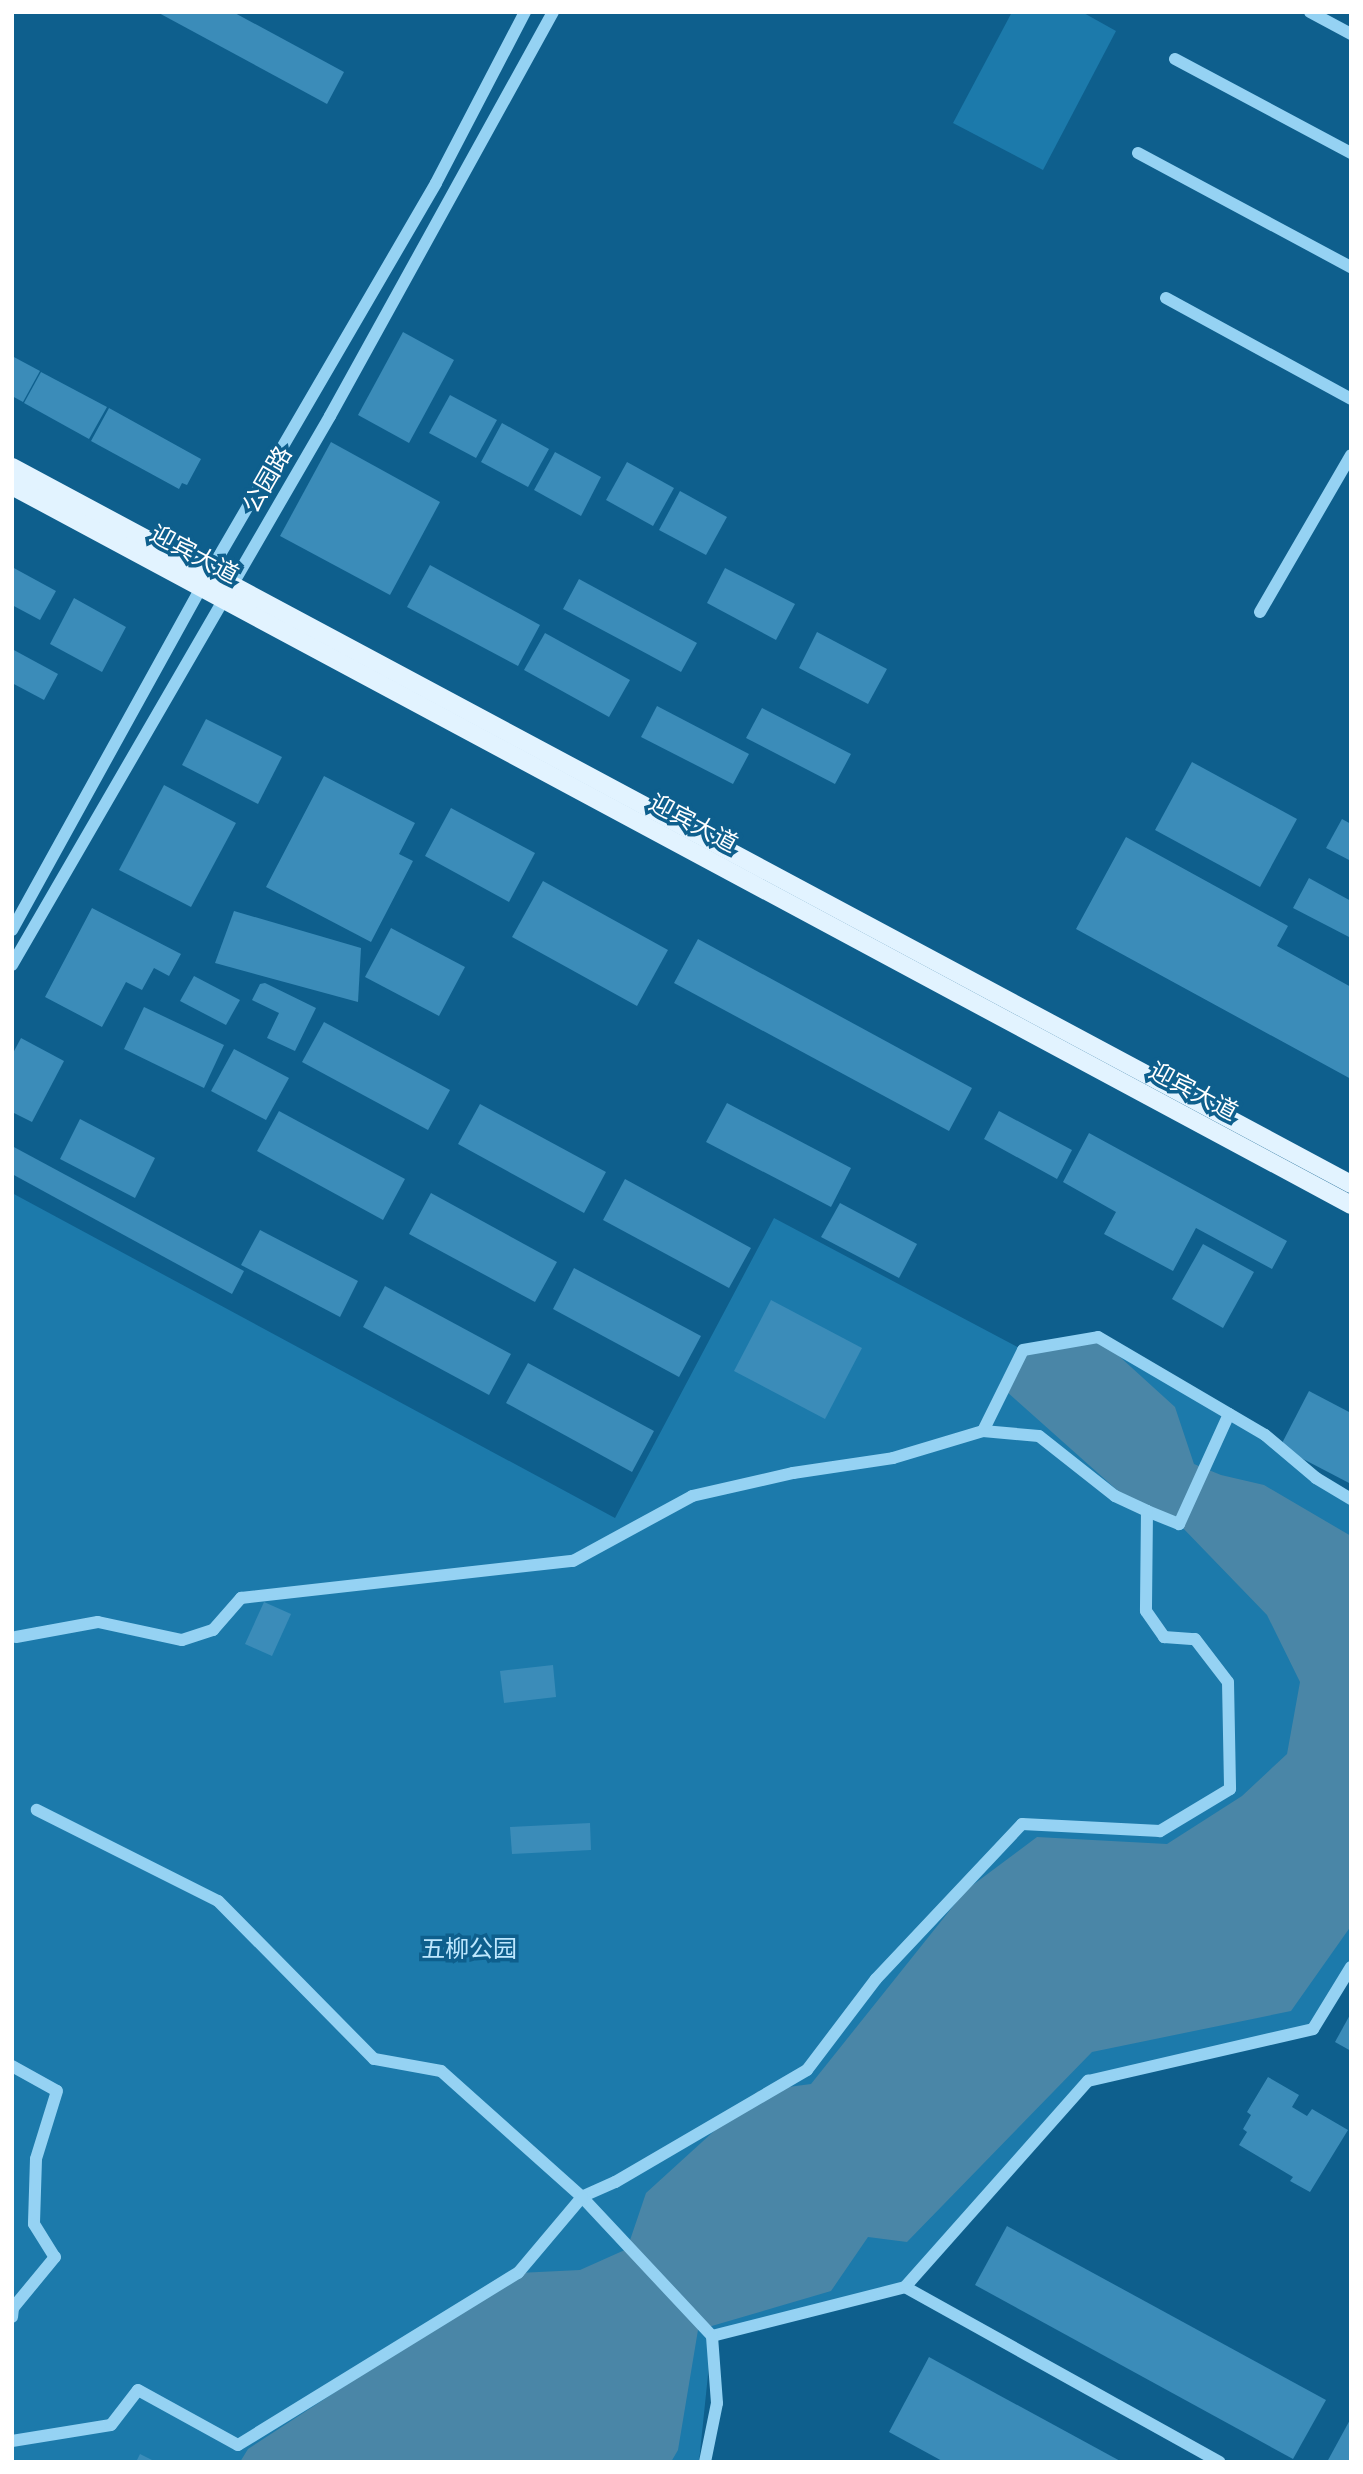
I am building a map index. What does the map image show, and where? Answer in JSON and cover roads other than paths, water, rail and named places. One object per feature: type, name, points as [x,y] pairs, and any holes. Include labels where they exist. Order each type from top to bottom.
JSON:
[{"type":"main road","name":"迎宾大道","points":[[12,467],[205,580]]},
{"type":"main road","name":"迎宾大道","points":[[12,486],[205,580],[1349,1179]]},
{"type":"main road","name":"迎宾大道","points":[[228,592],[1344,1201]]},
{"type":"street","points":[[12,930],[205,580],[436,183],[525,12]]},
{"type":"street","name":"公园路","points":[[12,965],[442,217],[553,12]]},
{"type":"street","points":[[1310,12],[1351,34]]},
{"type":"street","points":[[1175,59],[1351,153]]},
{"type":"street","points":[[1138,153],[1351,267]]},
{"type":"street","points":[[1166,298],[1351,400]]},
{"type":"street","points":[[1260,612],[1351,455]]},
{"type":"street","points":[[1344,1201],[1349,1179]]},
{"type":"street","points":[[983,1431],[1023,1350],[1098,1337],[1265,1435],[1316,1478],[1351,1499]]},
{"type":"street","points":[[16,1637],[98,1622],[183,1640],[212,1630],[242,1598],[573,1561],[692,1496],[793,1473],[893,1458],[983,1431],[1039,1436],[1115,1496],[1179,1524],[1229,1414]]},
{"type":"street","points":[[12,2441],[111,2425],[138,2390],[238,2445],[518,2273],[582,2197],[615,2182],[807,2070],[876,1979],[1022,1824],[1160,1831],[1230,1789],[1228,1682],[1195,1639],[1164,1637],[1146,1611],[1147,1511]]},
{"type":"street","points":[[37,1810],[218,1901],[373,2059],[441,2071],[582,2197],[710,2334],[717,2403],[705,2462]]},
{"type":"street","points":[[710,2334],[905,2287],[1088,2081],[1313,2029],[1351,1967]]},
{"type":"street","points":[[12,2066],[57,2091],[36,2159],[34,2224],[55,2258],[13,2308],[12,2317]]},
{"type":"street","points":[[905,2287],[1220,2462]]},
{"type":"park label","name":"五柳公园","points":[[469,1950]]}]
